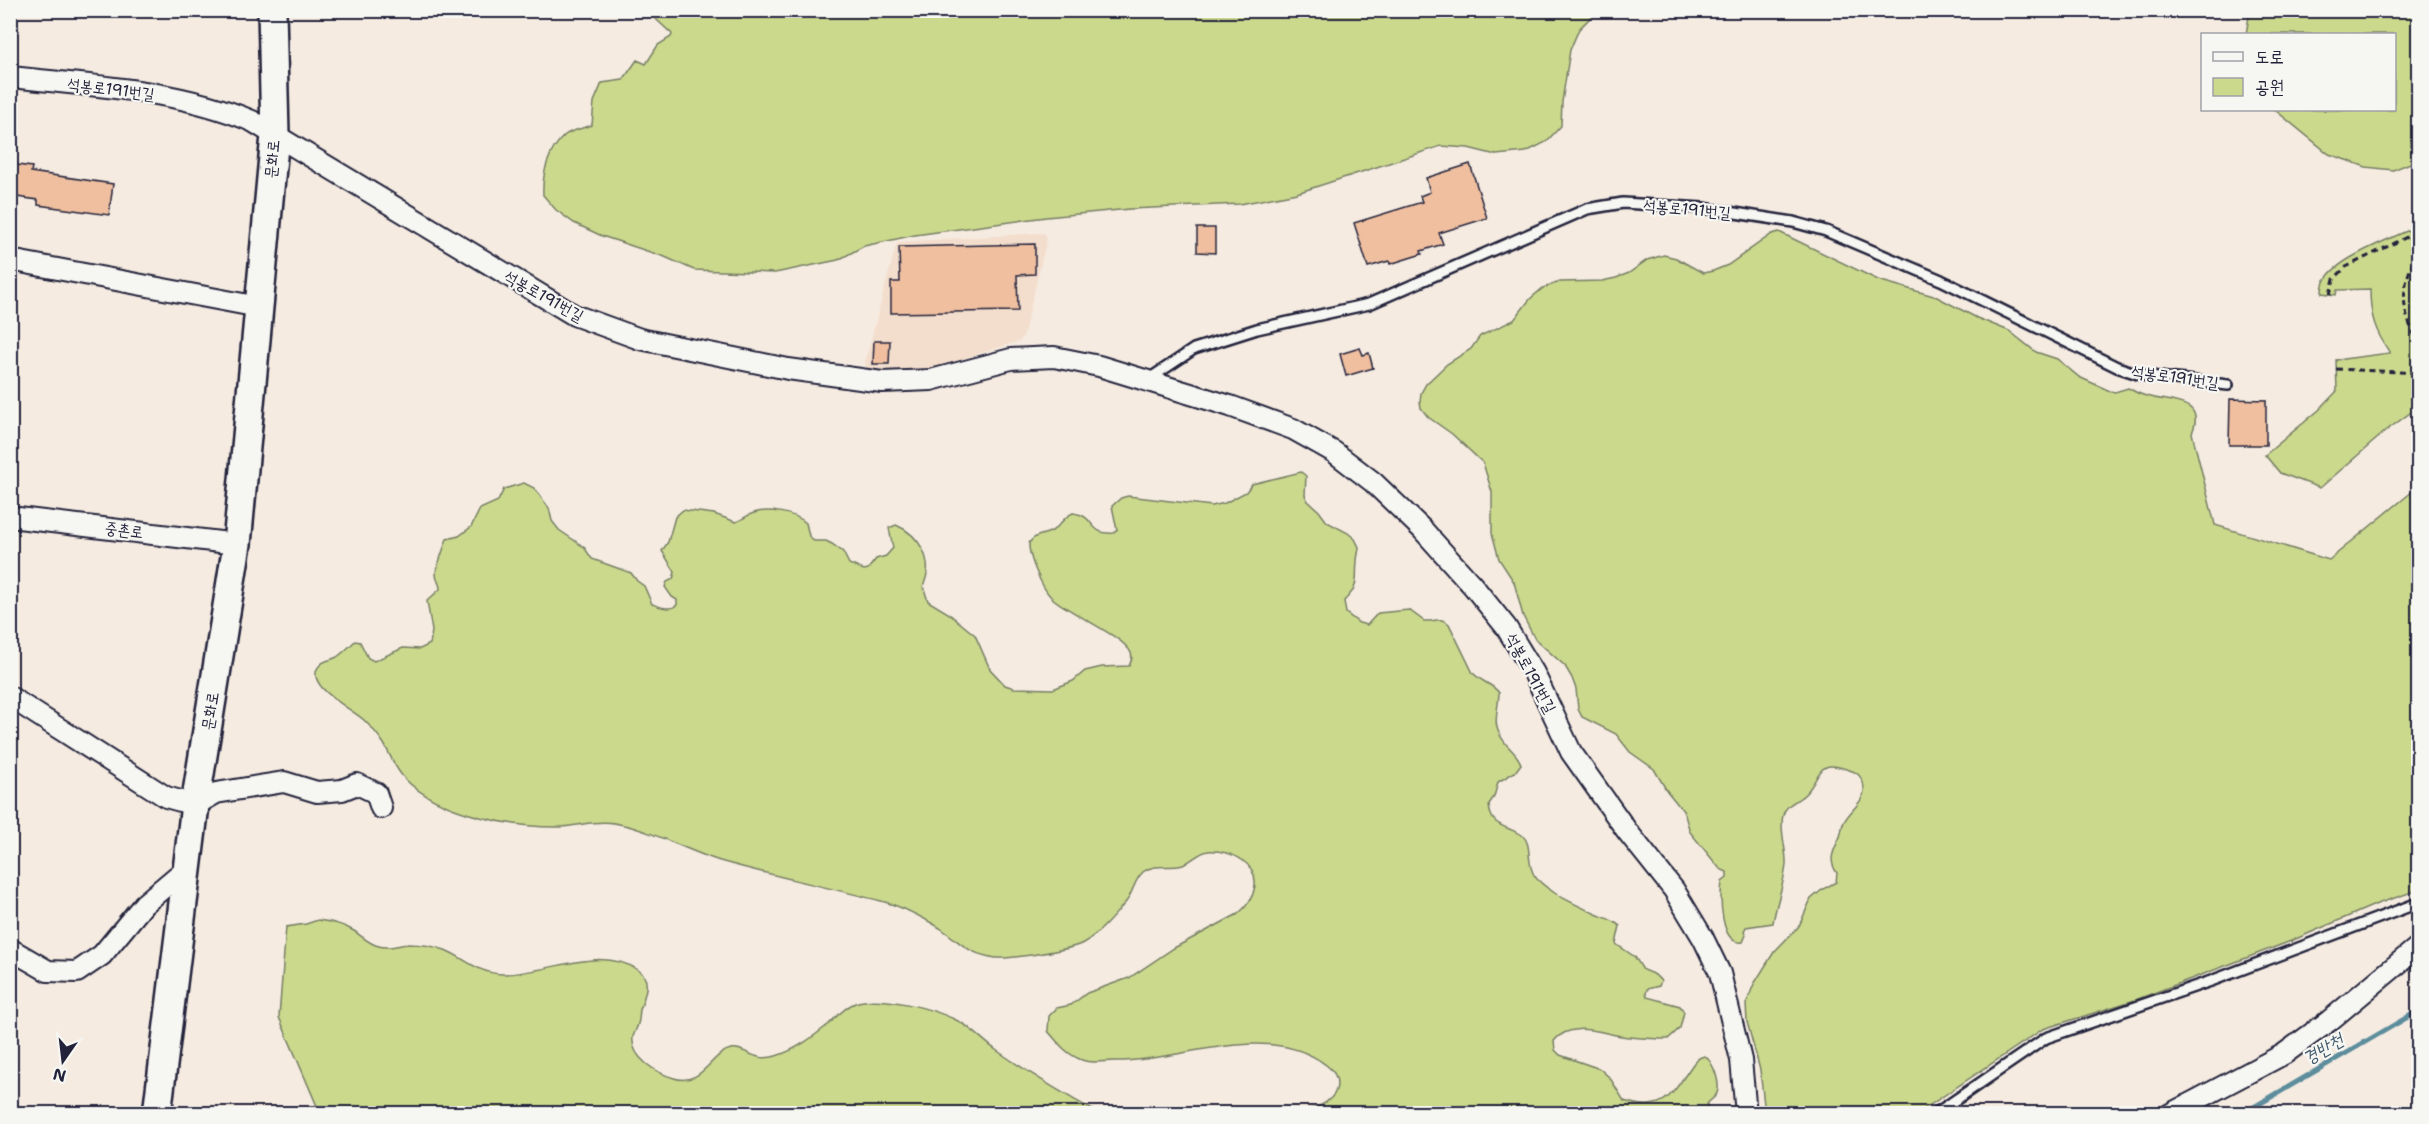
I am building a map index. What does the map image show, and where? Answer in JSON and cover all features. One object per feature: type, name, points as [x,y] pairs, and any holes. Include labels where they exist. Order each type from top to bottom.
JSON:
[{"type":"main road","name":"문화로","points":[[157,1113],[195,805],[237,543],[275,135],[272,10]]},
{"type":"street","name":"석봉로191번길","points":[[10,77],[134,90],[202,102],[252,121],[574,315],[640,339],[788,369],[882,382],[931,380],[1011,358],[1054,357],[1099,366],[1241,410],[1293,429],[1334,452],[1373,482],[1422,529],[1506,627],[1534,674],[1571,752],[1674,890],[1703,938],[1720,973],[1741,1060],[1746,1113]]},
{"type":"street","points":[[10,260],[259,307]]},
{"type":"street","name":"중촌로","points":[[10,517],[237,543]]},
{"type":"street","points":[[10,697],[166,797],[195,805],[216,793],[284,782],[317,792],[342,790],[357,784],[376,793],[381,808]]},
{"type":"street","points":[[10,949],[48,971],[77,972],[102,955],[144,904],[188,867]]},
{"type":"street","points":[[2170,1113],[2284,1054],[2418,947]]},
{"type":"lane","name":"석봉로191번길","points":[[1147,381],[1177,359],[1204,346],[1257,329],[1369,304],[1587,209],[1623,203],[1703,208],[1793,222],[1826,231],[1941,280],[2117,367],[2141,375],[2228,385]]},
{"type":"lane","points":[[1935,1113],[2046,1038],[2211,981],[2418,903]]},
{"type":"path","points":[[2330,294],[2334,279],[2346,267],[2415,233],[2418,234]]},
{"type":"path","points":[[2418,251],[2407,274],[2403,300],[2409,326],[2418,340]]},
{"type":"path","points":[[2414,333],[2418,331]]},
{"type":"path","points":[[2336,369],[2418,373]]},
{"type":"shaded area","points":[[1045,234],[1047,238],[1024,334],[1020,341],[927,370],[885,371],[866,368],[865,362],[899,242]]},
{"type":"green space","points":[[647,11],[1597,11],[1579,29],[1570,50],[1562,102],[1561,126],[1546,142],[1526,152],[1496,155],[1468,148],[1441,146],[1297,193],[1240,204],[1130,209],[1046,217],[915,235],[864,246],[838,260],[775,273],[694,270],[665,257],[602,236],[574,223],[556,210],[543,195],[545,171],[550,155],[565,135],[592,125],[594,102],[602,83],[623,80],[637,60],[646,64],[658,45],[671,37],[672,34]]},
{"type":"green space","points":[[2250,11],[2418,11],[2418,160],[2393,170],[2366,167],[2329,154],[2276,111],[2396,111],[2396,33],[2246,33]]},
{"type":"green space","points":[[2418,226],[2418,407],[2387,430],[2320,488],[2280,473],[2265,455],[2319,410],[2337,391],[2336,360],[2390,353],[2374,323],[2370,289],[2337,290],[2336,295],[2322,293],[2325,280],[2335,269],[2357,254]]},
{"type":"green space","points":[[1779,232],[1878,280],[1937,297],[1977,318],[2009,331],[2036,352],[2057,359],[2079,377],[2110,391],[2115,392],[2128,388],[2143,395],[2183,404],[2190,408],[2194,413],[2195,422],[2192,433],[2215,525],[2329,560],[2418,487],[2418,890],[2377,904],[2291,941],[2135,1000],[2043,1029],[1918,1113],[1765,1113],[1760,1070],[1747,1022],[1746,1004],[1754,984],[1774,952],[1799,926],[1811,899],[1836,882],[1837,873],[1832,856],[1844,822],[1862,797],[1864,785],[1861,778],[1857,773],[1836,766],[1824,768],[1806,793],[1787,808],[1783,815],[1782,827],[1786,865],[1773,923],[1746,927],[1743,942],[1735,941],[1726,929],[1723,919],[1722,882],[1727,878],[1727,872],[1720,869],[1690,832],[1684,812],[1667,791],[1654,769],[1630,752],[1616,734],[1582,717],[1578,709],[1576,689],[1572,678],[1565,666],[1535,639],[1523,616],[1514,582],[1499,559],[1492,533],[1492,492],[1483,463],[1452,434],[1428,417],[1421,408],[1420,401],[1426,384],[1447,364],[1471,349],[1480,336],[1514,320],[1530,299],[1543,288],[1560,282],[1602,281],[1616,278],[1629,273],[1647,260],[1664,255],[1676,258],[1703,273],[1713,271],[1728,265],[1772,234]]},
{"type":"green space","points":[[1301,472],[1306,476],[1305,495],[1308,501],[1327,522],[1355,539],[1359,547],[1356,583],[1344,601],[1346,613],[1359,623],[1367,625],[1378,613],[1409,610],[1424,621],[1441,620],[1449,624],[1473,673],[1499,693],[1496,725],[1501,737],[1521,764],[1515,772],[1498,782],[1494,797],[1489,804],[1493,818],[1526,840],[1533,874],[1543,885],[1565,899],[1620,926],[1616,944],[1635,957],[1643,970],[1655,975],[1661,981],[1659,986],[1647,989],[1647,997],[1680,1006],[1684,1012],[1680,1028],[1668,1039],[1621,1036],[1580,1029],[1561,1034],[1554,1041],[1555,1050],[1560,1055],[1600,1069],[1610,1078],[1624,1101],[1648,1105],[1665,1100],[1695,1061],[1705,1056],[1713,1068],[1718,1084],[1716,1094],[1707,1104],[1708,1113],[1297,1113],[1326,1102],[1336,1091],[1337,1083],[1335,1075],[1328,1066],[1296,1049],[1245,1044],[1138,1060],[1086,1061],[1067,1052],[1048,1031],[1049,1016],[1057,1008],[1071,1005],[1087,993],[1129,978],[1174,948],[1238,914],[1249,902],[1255,887],[1253,873],[1242,860],[1226,853],[1208,851],[1183,865],[1147,869],[1140,875],[1128,898],[1116,913],[1101,930],[1083,943],[1027,956],[996,958],[971,951],[940,928],[896,906],[720,861],[627,826],[607,822],[542,827],[500,821],[457,810],[420,791],[405,779],[373,729],[330,696],[317,680],[316,672],[321,664],[337,657],[355,641],[360,642],[368,658],[374,661],[403,648],[420,649],[430,644],[432,631],[427,601],[440,589],[436,574],[447,539],[459,536],[471,527],[480,509],[498,501],[504,489],[524,483],[534,488],[549,508],[552,521],[559,530],[584,547],[592,559],[631,573],[644,586],[652,604],[665,608],[677,605],[677,600],[665,587],[667,582],[673,579],[675,572],[662,551],[668,542],[675,517],[683,510],[714,514],[736,522],[760,512],[774,511],[789,514],[806,523],[809,536],[814,541],[826,541],[832,544],[843,552],[849,564],[864,570],[868,569],[876,559],[886,556],[893,548],[889,528],[896,525],[912,535],[923,550],[927,568],[923,586],[928,601],[948,613],[975,635],[990,669],[1005,685],[1014,688],[1053,689],[1073,681],[1085,671],[1102,667],[1129,666],[1132,655],[1118,639],[1051,597],[1033,563],[1029,549],[1029,543],[1032,540],[1053,530],[1073,513],[1086,518],[1100,531],[1114,533],[1117,530],[1112,506],[1121,498],[1128,496],[1212,506],[1225,503],[1246,492],[1252,484]]},
{"type":"green space","points":[[318,920],[346,927],[372,944],[382,947],[412,944],[441,949],[493,973],[519,973],[589,960],[622,963],[638,970],[643,974],[646,983],[633,1045],[646,1064],[674,1078],[684,1080],[692,1078],[718,1056],[731,1049],[761,1057],[776,1056],[797,1047],[851,1005],[878,1000],[907,1004],[958,1021],[1021,1067],[1098,1113],[320,1113],[279,1017],[286,927]]},
{"type":"building","points":[[10,164],[32,167],[31,172],[113,184],[109,215],[38,205],[38,200],[10,196]]},
{"type":"building","points":[[1470,164],[1487,218],[1439,233],[1443,244],[1421,251],[1422,254],[1390,264],[1389,261],[1368,267],[1354,223],[1422,202],[1420,196],[1430,192],[1426,178]]},
{"type":"building","points":[[1197,228],[1215,228],[1215,253],[1197,252]]},
{"type":"building","points":[[1035,244],[1035,274],[1017,275],[1018,311],[891,313],[891,282],[900,282],[899,247]]},
{"type":"building","points":[[874,341],[890,341],[889,364],[873,364]]},
{"type":"building","points":[[1360,348],[1363,355],[1369,353],[1373,368],[1346,376],[1340,354]]},
{"type":"building","points":[[2230,399],[2266,400],[2266,445],[2229,445]]},
{"type":"waterway","name":"경반천","points":[[2242,1114],[2418,1011]]}]
